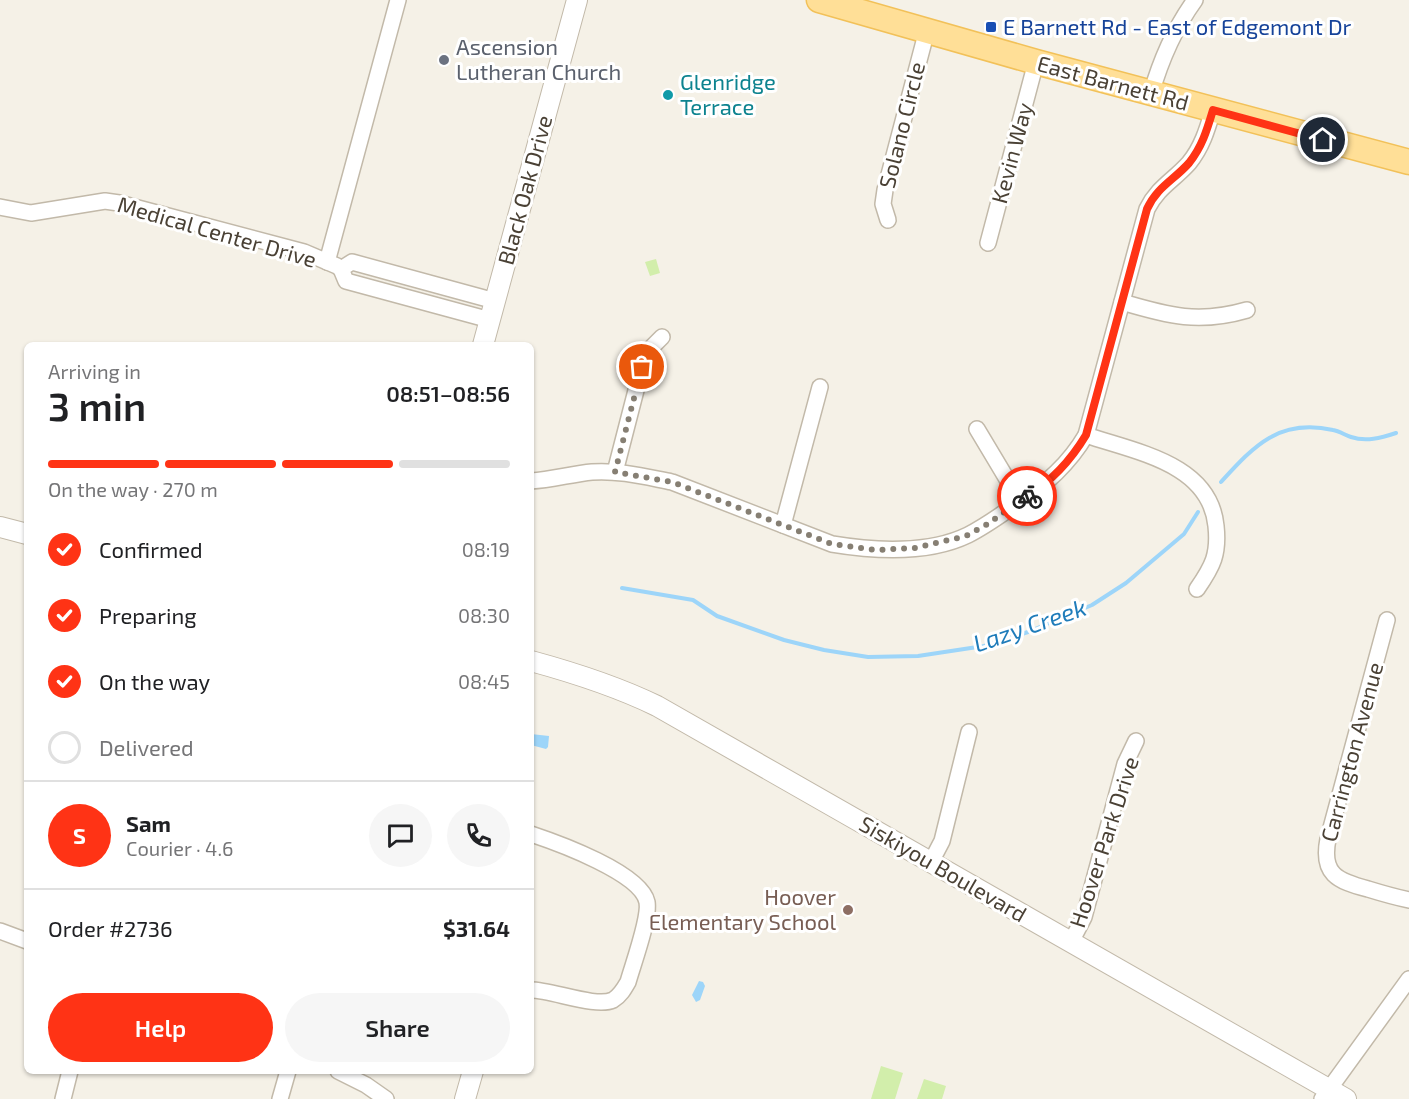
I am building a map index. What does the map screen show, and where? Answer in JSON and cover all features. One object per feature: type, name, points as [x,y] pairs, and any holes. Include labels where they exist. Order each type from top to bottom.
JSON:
[{"type":"main road","name":"East Barnett Rd","points":[[819,0],[1036,62],[1409,162]]},
{"type":"street","name":"Medical Center Drive","points":[[334,265],[398,0]]},
{"type":"street","name":"Black Oak Drive","points":[[484,342],[577,0]]},
{"type":"street","points":[[1151,93],[1164,53],[1181,19],[1195,0]]},
{"type":"street","name":"Solano Circle","points":[[888,220],[883,204],[885,190],[927,30]]},
{"type":"street","name":"Kevin Way","points":[[988,243],[1036,62]]},
{"type":"street","points":[[534,482],[591,472],[615,472],[672,482],[832,544],[875,550],[915,548],[966,536],[1038,490],[1077,451],[1086,435],[1150,202],[1153,196],[1188,164],[1199,149],[1213,110]]},
{"type":"street","name":"Medical Center Drive","points":[[0,207],[31,213],[105,201],[119,203],[304,252],[334,265],[346,281],[490,320]]},
{"type":"street","name":"Medical Center Drive","points":[[334,265],[352,262],[495,301]]},
{"type":"street","points":[[1122,302],[1159,313],[1190,318],[1211,318],[1247,310]]},
{"type":"street","points":[[615,472],[642,367],[650,350],[662,337]]},
{"type":"street","points":[[783,525],[820,387]]},
{"type":"street","points":[[977,429],[1020,501]]},
{"type":"street","points":[[1086,435],[1159,460],[1182,471],[1203,489],[1212,504],[1218,538],[1217,555],[1211,570],[1197,589]]},
{"type":"street","points":[[0,527],[24,533]]},
{"type":"street","name":"Carrington Avenue","points":[[1387,620],[1328,839],[1326,860],[1336,877],[1345,884],[1409,900]]},
{"type":"street","name":"Siskiyou Boulevard","points":[[534,662],[584,675],[626,690],[1071,942],[1333,1096]]},
{"type":"street","points":[[931,862],[942,842],[969,732]]},
{"type":"street","name":"Hoover Park Drive","points":[[1071,942],[1084,916],[1125,764],[1136,741]]},
{"type":"street","points":[[534,835],[593,859],[637,884],[644,892],[647,910],[628,982],[611,1001],[592,1002],[534,990]]},
{"type":"street","points":[[0,931],[24,940]]},
{"type":"street","points":[[1333,1096],[1409,979]]},
{"type":"street","points":[[63,1099],[69,1074]]},
{"type":"street","points":[[280,1099],[287,1074]]},
{"type":"street","points":[[344,1074],[366,1085],[386,1099]]},
{"type":"street","points":[[465,1099],[472,1074]]},
{"type":"green space","points":[[656,259],[660,273],[650,276],[645,262]]},
{"type":"green space","points":[[881,1066],[903,1073],[895,1099],[871,1099]]},
{"type":"green space","points":[[924,1079],[946,1086],[942,1099],[917,1099]]},
{"type":"water","points":[[534,734],[549,736],[546,749],[534,746]]},
{"type":"water","points":[[699,981],[705,986],[700,1000],[696,1002],[692,995]]},
{"type":"waterway","name":"Lazy Creek","points":[[1221,482],[1245,457],[1269,438],[1297,428],[1314,427],[1362,439],[1379,438],[1396,433]]},
{"type":"waterway","name":"Lazy Creek","points":[[622,588],[693,600],[717,616],[784,640],[824,650],[868,657],[918,656],[984,646],[1028,632],[1092,605],[1126,583],[1184,534],[1198,512]]},
{"type":"way so far","points":[[642,367],[615,472],[672,482],[808,536],[832,544],[875,550],[915,548],[940,544],[966,536],[1027,496]]},
{"type":"place","name":"E Barnett Rd - East of Edgemont Dr","points":[[991,27]]},
{"type":"place","name":"Ascension Lutheran Church","points":[[444,60]]},
{"type":"place","name":"Glenridge Terrace","points":[[668,95]]},
{"type":"place","name":"Hoover Elementary School","points":[[848,910]]},
{"type":"route","points":[[1027,496],[1038,490],[1064,466],[1077,451],[1086,435],[1147,209],[1153,196],[1188,164],[1199,149],[1213,110],[1323,140]]}]
